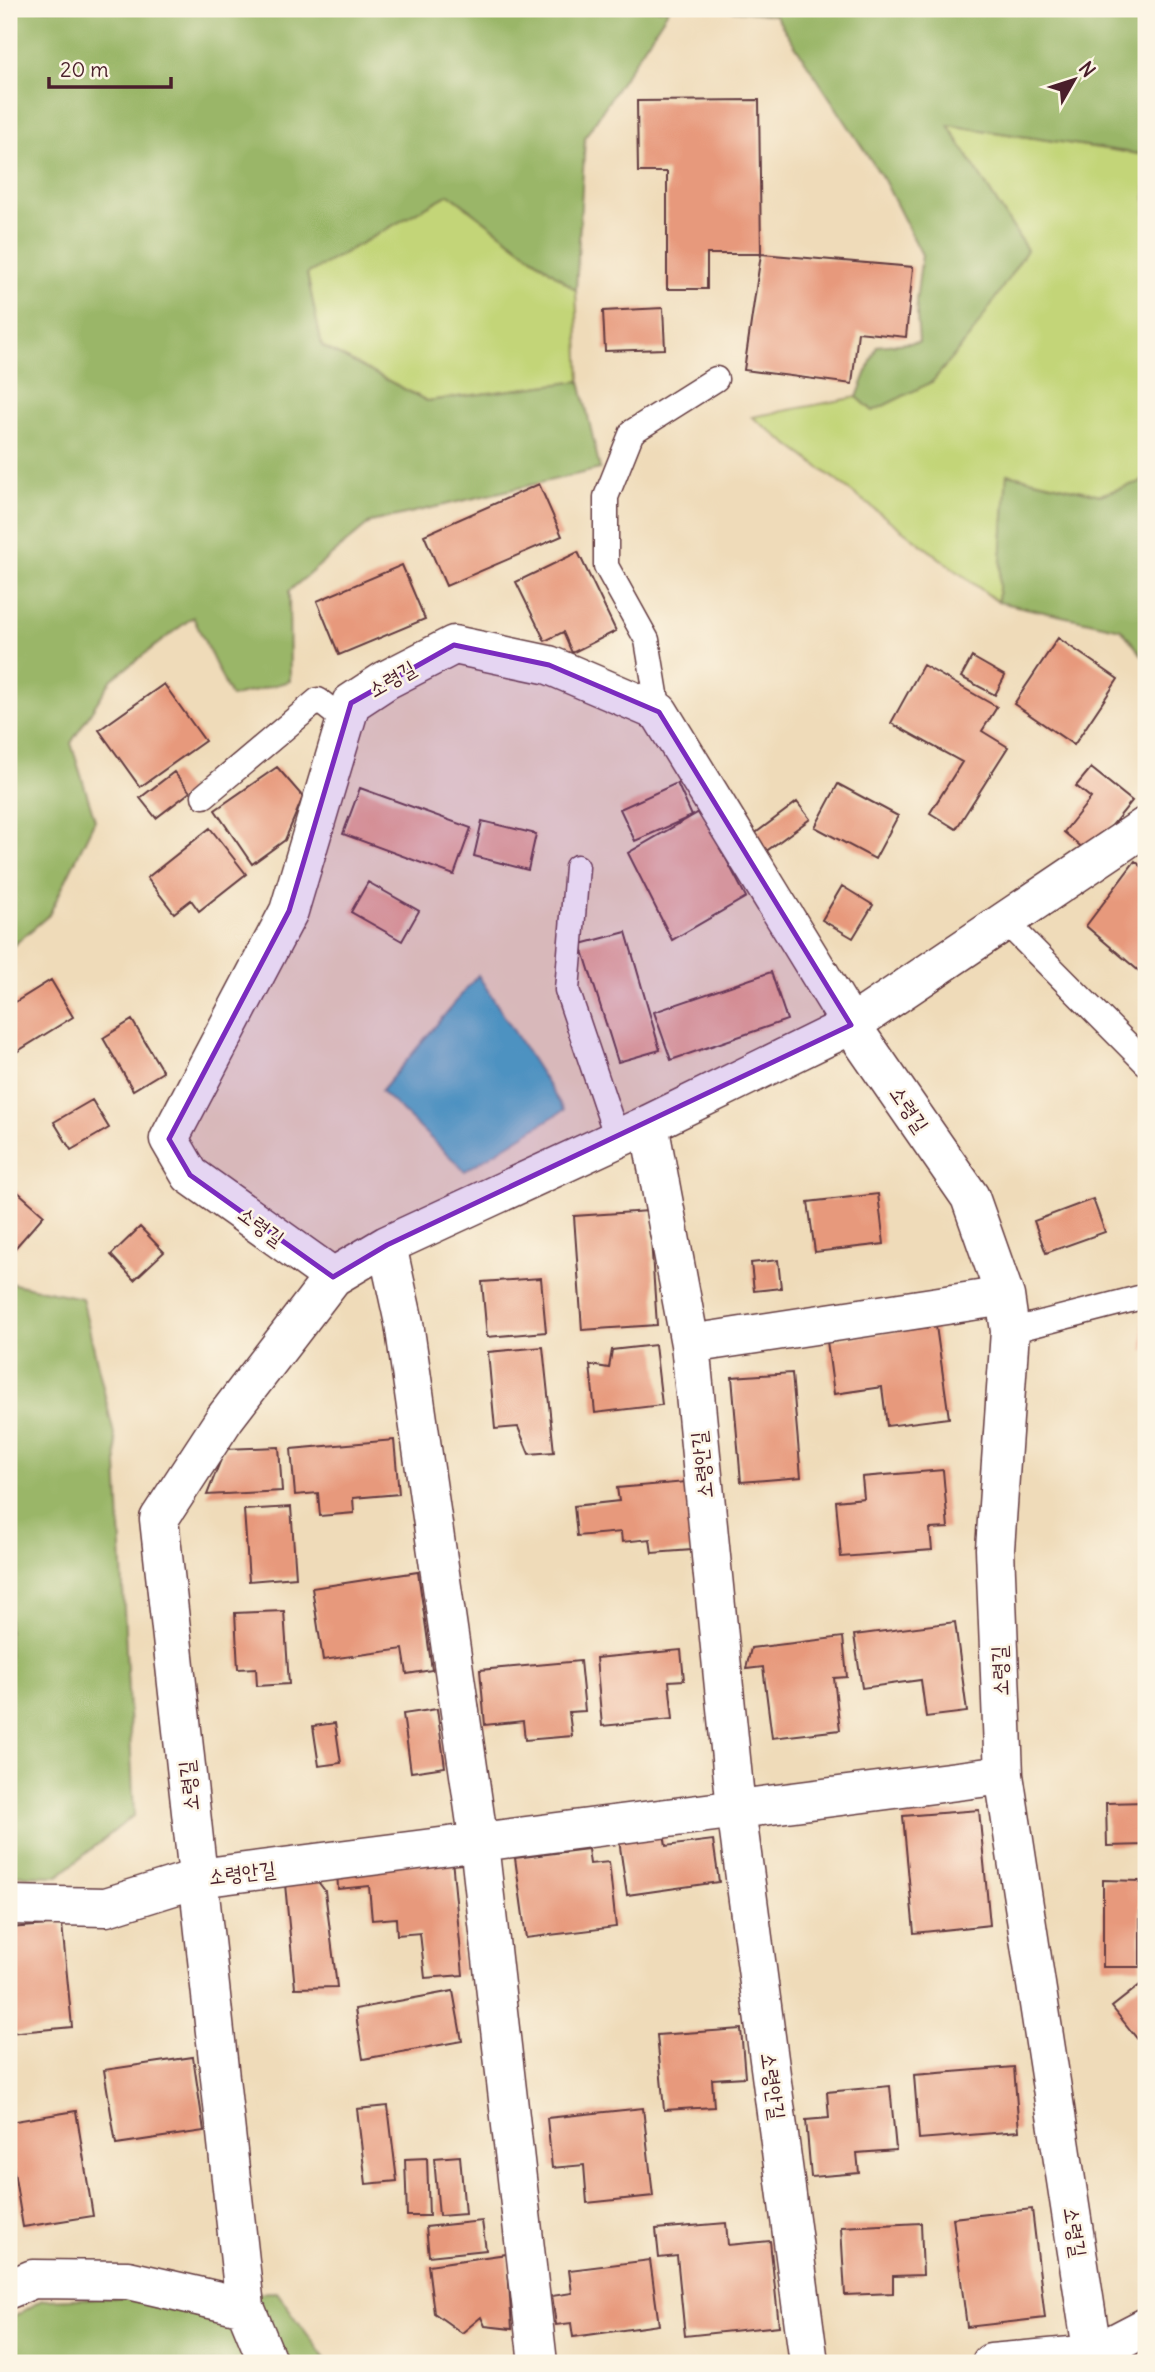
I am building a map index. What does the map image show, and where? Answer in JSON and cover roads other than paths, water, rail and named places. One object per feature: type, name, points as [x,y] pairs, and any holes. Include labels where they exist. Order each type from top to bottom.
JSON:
[{"type":"street","name":"소령길","points":[[332,1277],[190,1175],[169,1139],[289,911],[351,703],[386,680],[454,645],[550,665],[659,712],[851,1025],[970,1197],[1007,1313],[995,1549],[1004,1775],[1094,2358]]},
{"type":"street","points":[[851,1025],[1146,826]]},
{"type":"street","name":"소령길","points":[[268,2363],[245,2307],[159,1519],[225,1418],[332,1277],[387,1245],[633,1131],[851,1025]]},
{"type":"street","name":"소령안길","points":[[633,1131],[690,1344],[736,1809],[809,2363]]},
{"type":"street","points":[[387,1245],[404,1324],[479,1844],[538,2363]]},
{"type":"street","points":[[690,1344],[1007,1313]]},
{"type":"street","name":"소령안길","points":[[9,1905],[106,1906],[200,1878],[1004,1775]]},
{"type":"street","points":[[9,2289],[33,2279],[128,2280],[245,2307]]},
{"type":"street","points":[[991,2363],[1094,2358],[1146,2327]]},
{"type":"lane","points":[[659,712],[647,639],[606,566],[606,497],[632,432],[716,379]]},
{"type":"lane","points":[[204,796],[318,700],[345,721]]},
{"type":"lane","points":[[578,867],[567,990],[633,1131]]},
{"type":"lane","points":[[1005,921],[1146,1063]]},
{"type":"lane","points":[[1007,1313],[1146,1296]]},
{"type":"water","points":[[478,975],[564,1110],[465,1171],[381,1091]]}]
